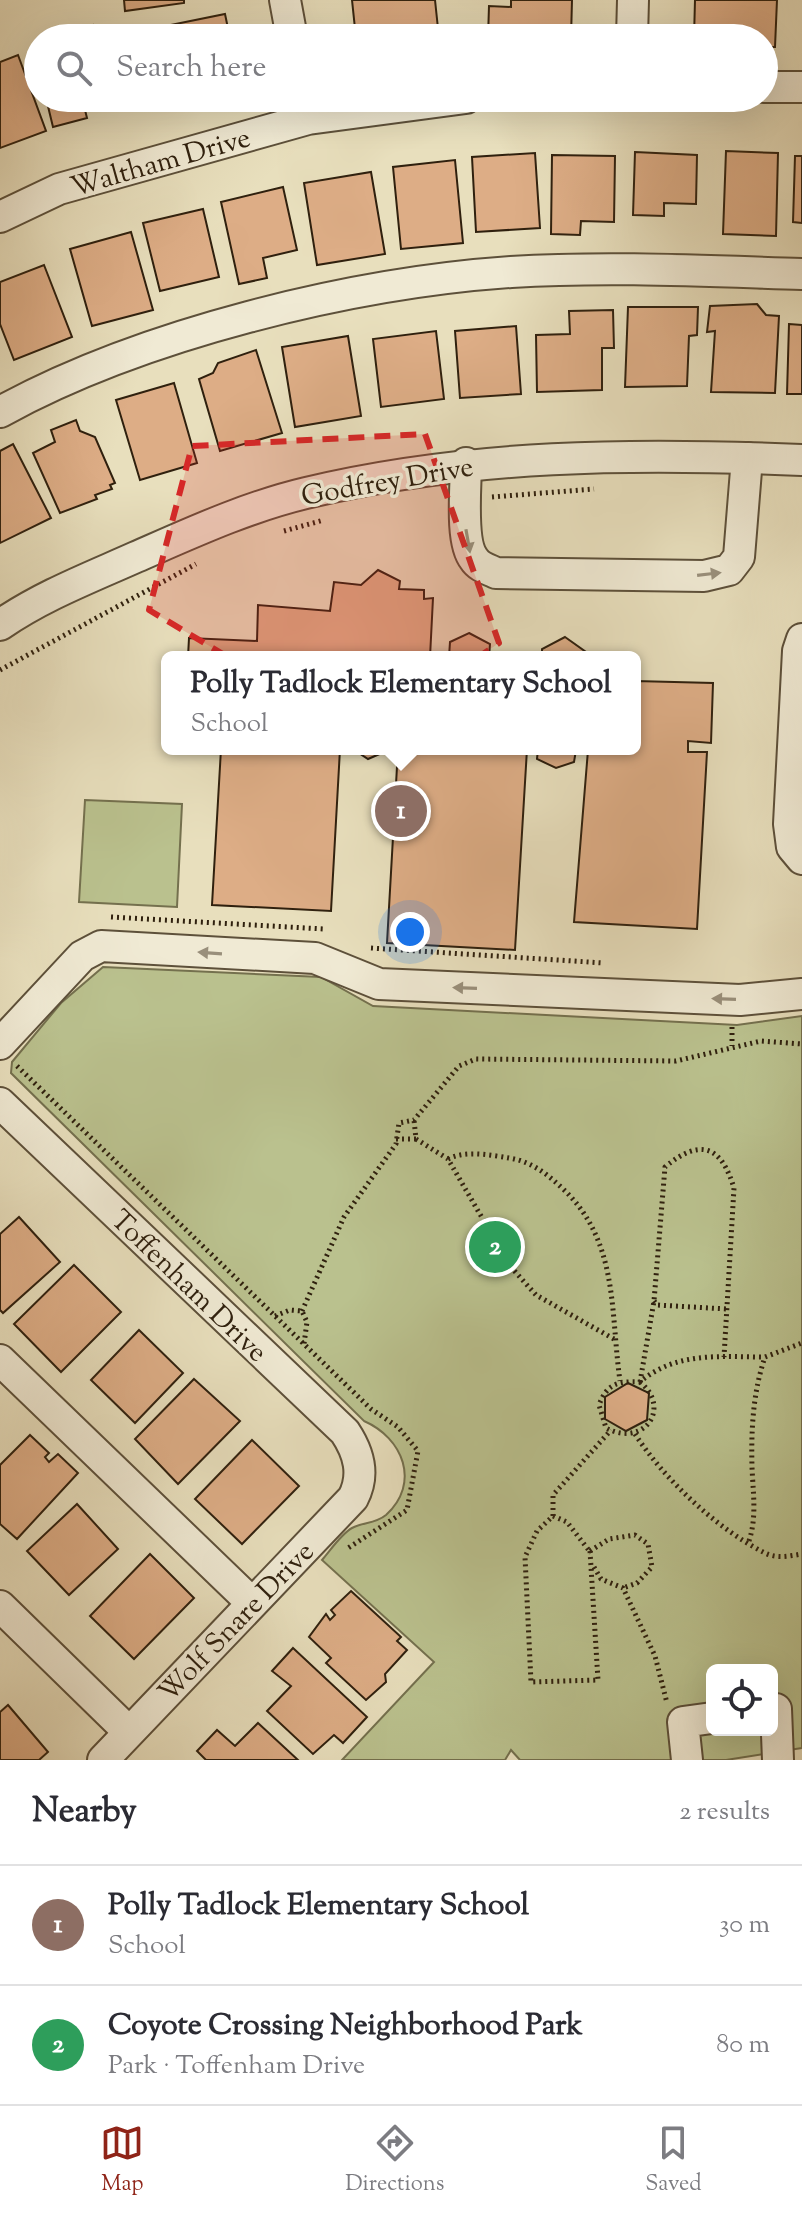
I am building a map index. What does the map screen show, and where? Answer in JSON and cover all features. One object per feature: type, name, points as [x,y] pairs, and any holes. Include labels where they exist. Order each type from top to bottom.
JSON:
[{"type":"street","points":[[285,0],[289,24]]},
{"type":"street","points":[[632,24],[633,0]]},
{"type":"street","points":[[778,87],[802,87]]},
{"type":"street","name":"Waltham Drive","points":[[0,217],[59,189],[297,112]]},
{"type":"street","points":[[0,412],[157,347],[284,307],[411,283],[510,272],[614,269],[802,274]]},
{"type":"street","name":"Godfrey Drive","points":[[0,625],[34,602],[222,520],[305,493],[466,463],[620,456],[802,460]]},
{"type":"street","points":[[466,463],[469,551],[483,567],[496,573],[717,575],[729,570],[739,557],[747,458]]},
{"type":"street","points":[[802,639],[798,651],[789,824],[792,847],[802,859]]},
{"type":"street","points":[[0,1044],[82,956],[101,946],[315,958],[379,984],[740,1000],[802,994]]},
{"type":"street","name":"Toffenham Drive","points":[[0,1103],[345,1432],[355,1449],[359,1478]]},
{"type":"street","points":[[0,1360],[252,1603]]},
{"type":"street","name":"Wolf Snare Drive","points":[[103,1760],[353,1498],[359,1478]]},
{"type":"street","points":[[0,1606],[129,1732]]},
{"type":"street","points":[[686,1750],[683,1722],[706,1719]]},
{"type":"street","points":[[777,1736],[778,1760]]},
{"type":"path","points":[[466,498],[602,488]]},
{"type":"path","points":[[271,534],[332,518]]},
{"type":"path","points":[[0,670],[207,558]]},
{"type":"path","points":[[99,918],[122,915],[304,926],[333,933]]},
{"type":"path","points":[[361,946],[388,952],[619,964]]},
{"type":"path","points":[[732,1020],[732,1046]]},
{"type":"path","points":[[304,1345],[307,1322],[302,1311],[344,1217],[396,1139],[399,1123],[414,1120],[459,1066],[476,1059],[676,1061],[761,1041],[802,1044]]},
{"type":"path","points":[[414,1120],[416,1139]]},
{"type":"path","points":[[396,1139],[416,1139],[448,1159],[510,1266],[527,1285],[549,1303],[614,1339]]},
{"type":"path","points":[[640,1382],[654,1301],[665,1167],[684,1152],[706,1150],[727,1164],[734,1188],[724,1357]]},
{"type":"path","points":[[448,1159],[456,1155],[485,1154],[515,1159],[544,1171],[572,1197],[594,1224],[606,1258],[620,1381]]},
{"type":"path","points":[[654,1301],[657,1305],[727,1309]]},
{"type":"path","points":[[275,1316],[290,1310],[302,1311]]},
{"type":"path","points":[[640,1382],[653,1370],[697,1355],[765,1357],[802,1343]]},
{"type":"path","points":[[749,1541],[755,1523],[752,1423],[765,1357]]},
{"type":"path","points":[[620,1381],[640,1382],[647,1388],[655,1407],[650,1422],[635,1434],[621,1435],[606,1428],[599,1405],[605,1389],[620,1381]]},
{"type":"path","points":[[590,1551],[598,1680],[531,1682],[525,1557],[537,1531],[553,1516],[553,1495],[611,1430]]},
{"type":"path","points":[[635,1434],[663,1473],[721,1524],[765,1553],[782,1558],[802,1554]]},
{"type":"path","points":[[553,1516],[567,1522],[590,1551],[601,1579],[623,1588],[637,1583],[652,1567],[648,1544],[635,1535],[609,1539],[590,1551]]},
{"type":"path","points":[[623,1588],[655,1656],[676,1740],[686,1750]]},
{"type":"highlighted area","points":[[425,434],[499,643],[362,737],[149,610],[192,446]]},
{"type":"green space","points":[[85,800],[182,804],[177,907],[79,902]]},
{"type":"green space","points":[[103,967],[321,977],[373,1006],[737,1025],[802,1016],[802,1748],[726,1760],[520,1760],[511,1750],[505,1760],[342,1760],[434,1662],[322,1560],[348,1531],[382,1518],[397,1502],[405,1476],[403,1462],[389,1438],[364,1421],[11,1073],[12,1062],[61,1003]]},
{"type":"building","points":[[124,0],[184,0],[184,3],[125,11]]},
{"type":"building","points":[[352,0],[435,0],[438,24],[355,24]]},
{"type":"building","points":[[511,0],[572,0],[571,24],[488,24],[489,6],[511,7]]},
{"type":"building","points":[[695,0],[777,0],[776,24],[694,24]]},
{"type":"building","points":[[225,14],[227,24],[176,24]]},
{"type":"building","points":[[18,55],[24,71],[24,112],[39,112],[46,131],[0,148],[0,62]]},
{"type":"building","points":[[49,112],[86,112],[87,118],[53,127]]},
{"type":"building","points":[[726,151],[778,153],[776,236],[723,234]]},
{"type":"building","points":[[635,152],[697,155],[696,204],[664,203],[664,216],[633,215]]},
{"type":"building","points":[[535,153],[540,228],[476,232],[472,157]]},
{"type":"building","points":[[552,155],[615,156],[614,222],[581,221],[580,235],[551,234]]},
{"type":"building","points":[[795,156],[802,156],[802,223],[793,222]]},
{"type":"building","points":[[455,160],[463,243],[401,249],[393,167]]},
{"type":"building","points":[[371,172],[385,254],[317,265],[304,183]]},
{"type":"building","points":[[283,187],[297,250],[263,258],[267,278],[239,284],[221,202]]},
{"type":"building","points":[[203,209],[219,277],[160,291],[143,223]]},
{"type":"building","points":[[131,232],[153,310],[92,326],[70,249]]},
{"type":"building","points":[[44,265],[72,337],[14,360],[0,324],[0,282]]},
{"type":"building","points":[[757,304],[766,315],[779,316],[775,393],[711,392],[715,331],[707,332],[710,306]]},
{"type":"building","points":[[628,307],[698,307],[697,335],[689,336],[687,386],[625,387]]},
{"type":"building","points":[[613,310],[614,348],[602,348],[602,390],[537,392],[536,335],[570,334],[569,311]]},
{"type":"building","points":[[789,324],[802,325],[802,394],[787,394]]},
{"type":"building","points":[[516,326],[521,394],[460,398],[455,331]]},
{"type":"building","points":[[436,331],[444,399],[381,407],[373,339]]},
{"type":"building","points":[[348,336],[361,416],[295,427],[282,347]]},
{"type":"building","points":[[256,350],[282,433],[220,451],[199,379],[213,373],[218,363]]},
{"type":"building","points":[[174,383],[197,463],[140,480],[116,400]]},
{"type":"building","points":[[76,420],[80,431],[95,437],[115,483],[110,485],[112,489],[95,495],[97,499],[60,513],[33,453],[55,442],[51,430]]},
{"type":"building","points":[[13,444],[51,518],[0,543],[0,451]]},
{"type":"building","points":[[378,570],[400,581],[399,589],[424,590],[424,599],[433,598],[430,651],[188,651],[189,638],[257,641],[258,605],[330,611],[334,582],[361,585]]},
{"type":"building","points":[[469,633],[490,644],[489,651],[449,651],[450,642]]},
{"type":"building","points":[[565,637],[585,651],[542,651]]},
{"type":"building","points":[[641,681],[713,683],[711,743],[688,741],[688,752],[707,752],[697,929],[574,922],[588,755],[641,755]]},
{"type":"building","points":[[221,755],[340,755],[331,911],[212,905]]},
{"type":"building","points":[[398,755],[527,755],[515,950],[387,943]]},
{"type":"building","points":[[537,755],[575,755],[574,762],[556,768],[537,759]]},
{"type":"building","points":[[19,1217],[60,1262],[3,1313],[0,1310],[0,1234]]},
{"type":"building","points":[[74,1265],[121,1312],[61,1372],[14,1324]]},
{"type":"building","points":[[139,1330],[183,1373],[135,1423],[91,1380]]},
{"type":"building","points":[[194,1379],[240,1421],[178,1484],[135,1439]]},
{"type":"building","points":[[628,1383],[649,1393],[647,1420],[626,1431],[605,1419],[605,1397]]},
{"type":"building","points":[[30,1435],[49,1453],[45,1457],[49,1462],[58,1454],[78,1473],[17,1539],[0,1524],[0,1465]]},
{"type":"building","points":[[252,1440],[299,1486],[242,1544],[195,1499]]},
{"type":"building","points":[[77,1504],[118,1549],[69,1595],[27,1551]]},
{"type":"building","points":[[150,1554],[194,1598],[134,1659],[90,1616]]},
{"type":"building","points":[[351,1591],[401,1637],[397,1641],[407,1650],[385,1674],[386,1682],[366,1700],[326,1663],[331,1658],[309,1637],[326,1614],[330,1620],[335,1615],[331,1610]]},
{"type":"building","points":[[293,1648],[367,1717],[343,1743],[334,1735],[313,1754],[267,1711],[291,1686],[272,1671]]},
{"type":"building","points":[[8,1705],[48,1752],[39,1760],[0,1760],[0,1712]]},
{"type":"building","points":[[258,1723],[298,1760],[206,1760],[197,1751],[217,1730],[235,1746]]},
{"type":"place","name":"Polly Tadlock Elementary School","points":[[401,811]]},
{"type":"place","name":"Coyote Crossing Neighborhood Park","points":[[495,1247]]}]
